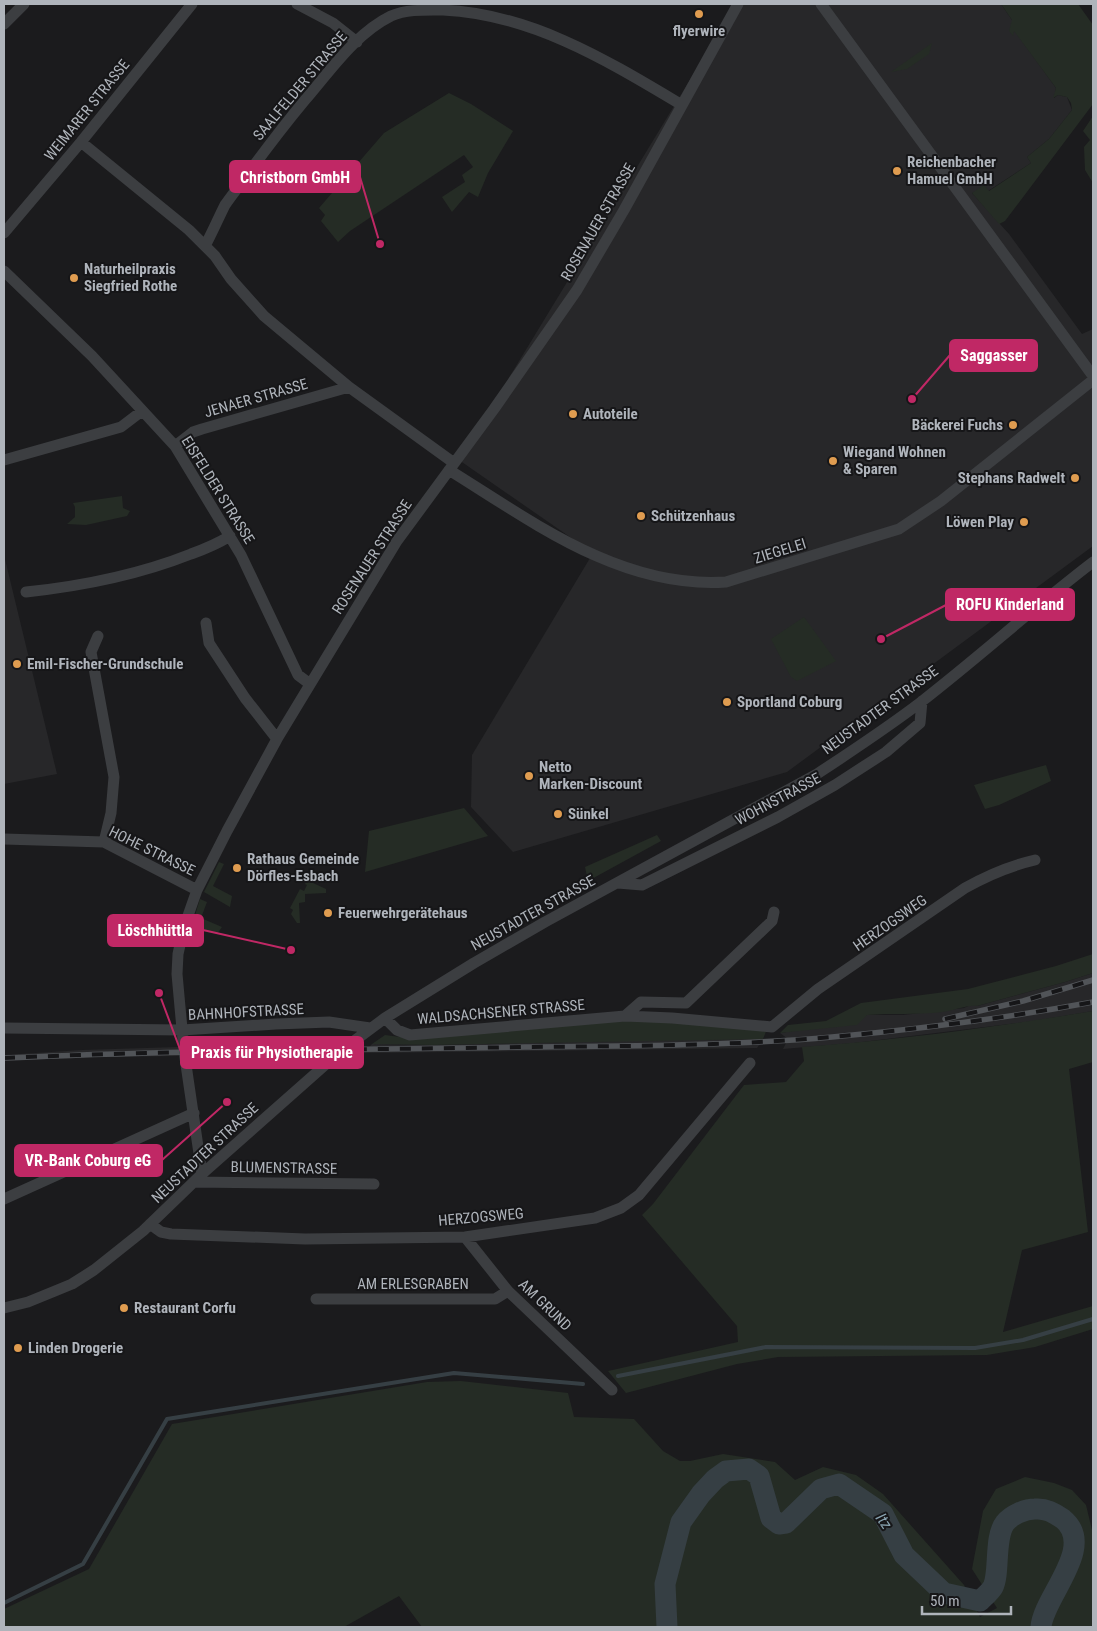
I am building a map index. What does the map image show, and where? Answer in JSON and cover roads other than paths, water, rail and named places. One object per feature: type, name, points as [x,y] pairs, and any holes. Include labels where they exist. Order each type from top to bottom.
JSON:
[{"type":"street","points":[[4,24],[24,4]]},
{"type":"street","name":"WEIMARER STRASSE","points":[[4,233],[81,142],[192,4]]},
{"type":"street","points":[[297,4],[333,23],[357,42]]},
{"type":"street","name":"ROSENAUER STRASSE","points":[[198,1178],[194,1113],[182,1030],[177,974],[178,954],[184,927],[197,890],[277,739],[398,541],[494,409],[577,290],[738,4]]},
{"type":"street","points":[[821,4],[1093,376]]},
{"type":"street","name":"SAALFELDER STRASSE","points":[[205,246],[226,204],[300,107],[357,42],[375,25],[392,15],[415,10],[452,11],[487,16],[534,28],[612,63],[682,105]]},
{"type":"street","points":[[81,142],[205,246],[264,316],[349,387],[452,466]]},
{"type":"street","name":"EISFELDER STRASSE","points":[[4,271],[92,356],[175,446],[241,555],[298,675],[310,684]]},
{"type":"street","name":"ZIEGELEI","points":[[452,466],[558,538],[616,565],[676,580],[705,584],[726,582],[899,529],[941,501],[1093,380]]},
{"type":"street","name":"JENAER STRASSE","points":[[175,446],[193,432],[349,387]]},
{"type":"street","points":[[4,460],[121,427],[142,411]]},
{"type":"street","points":[[26,592],[124,576],[174,561],[219,543],[230,536]]},
{"type":"street","name":"NEUSTADTER STRASSE","points":[[4,1308],[28,1302],[72,1284],[94,1270],[150,1224],[198,1178],[342,1050],[370,1028],[521,936],[817,774],[860,746],[922,701],[1093,562]]},
{"type":"street","points":[[206,623],[208,642],[277,739]]},
{"type":"street","points":[[98,636],[91,652],[114,776],[111,813],[104,842]]},
{"type":"street","name":"WOHNSTRASSE","points":[[618,883],[642,885],[778,817],[835,785],[886,752],[920,723],[922,701]]},
{"type":"street","name":"HOHE STRASSE","points":[[4,839],[104,842],[197,890]]},
{"type":"street","name":"HERZOGSWEG","points":[[772,1026],[785,1018],[818,989],[965,888],[986,876],[1013,865],[1035,860]]},
{"type":"street","name":"WALDSACHSENER STRASSE","points":[[625,1016],[641,1002],[686,1003],[772,921],[774,912]]},
{"type":"street","name":"WALDSACHSENER STRASSE","points":[[385,1018],[397,1030],[410,1035],[625,1016],[772,1026]]},
{"type":"street","name":"BAHNHOFSTRASSE","points":[[4,1028],[182,1030],[329,1022],[370,1028]]},
{"type":"street","name":"HERZOGSWEG","points":[[150,1224],[162,1232],[171,1234],[305,1239],[465,1237],[595,1218],[620,1208],[639,1196],[750,1062]]},
{"type":"street","points":[[4,1199],[194,1113]]},
{"type":"street","name":"BLUMENSTRASSE","points":[[198,1178],[374,1184]]},
{"type":"street","name":"AM GRUND","points":[[465,1237],[508,1291],[612,1390]]},
{"type":"street","name":"AM ERLESGRABEN","points":[[316,1299],[495,1298],[508,1291]]},
{"type":"waterway","points":[[618,1376],[766,1347],[975,1348],[1023,1340],[1093,1319]]},
{"type":"waterway","points":[[4,1603],[83,1564],[167,1419],[454,1373],[583,1384]]},
{"type":"waterway","name":"Itz","points":[[667,1627],[665,1584],[681,1522],[701,1494],[715,1479],[726,1471],[749,1469],[759,1476],[771,1518],[779,1524],[786,1523],[821,1489],[839,1484],[883,1514],[904,1555],[944,1593],[980,1601],[992,1589],[995,1581],[999,1537],[1005,1523],[1014,1515],[1027,1510],[1043,1509],[1053,1513],[1063,1519],[1072,1530],[1074,1543],[1072,1558],[1050,1601],[1041,1627]]},
{"type":"railway","points":[[945,1019],[1023,1001],[1093,980]]},
{"type":"railway","points":[[4,1058],[199,1052],[717,1044],[832,1037],[931,1027],[1093,1002]]},
{"type":"place","name":"flyerwire","points":[[699,14]]},
{"type":"place","name":"Reichenbacher Hamuel GmbH","points":[[897,171]]},
{"type":"place","name":"Christborn GmbH","points":[[380,244]]},
{"type":"place","name":"Naturheilpraxis Siegfried Rothe","points":[[74,278]]},
{"type":"place","name":"Saggasser","points":[[912,399]]},
{"type":"place","name":"Autoteile","points":[[573,414]]},
{"type":"place","name":"Bäckerei Fuchs","points":[[1013,425]]},
{"type":"place","name":"Wiegand Wohnen & Sparen","points":[[833,461]]},
{"type":"place","name":"Stephans Radwelt","points":[[1075,478]]},
{"type":"place","name":"Schützenhaus","points":[[641,516]]},
{"type":"place","name":"Löwen Play","points":[[1024,522]]},
{"type":"place","name":"ROFU Kinderland","points":[[881,639]]},
{"type":"place","name":"Emil-Fischer-Grundschule","points":[[17,664]]},
{"type":"place","name":"Sportland Coburg","points":[[727,702]]},
{"type":"place","name":"Netto Marken-Discount","points":[[529,776]]},
{"type":"place","name":"Sünkel","points":[[558,814]]},
{"type":"place","name":"Rathaus Gemeinde Dörfles-Esbach","points":[[237,868]]},
{"type":"place","name":"Feuerwehrgerätehaus","points":[[328,913]]},
{"type":"place","name":"Löschhüttla","points":[[291,950]]},
{"type":"place","name":"Praxis für Physiotherapie","points":[[159,993]]},
{"type":"place","name":"VR-Bank Coburg eG","points":[[227,1102]]},
{"type":"place","name":"Restaurant Corfu","points":[[124,1308]]},
{"type":"place","name":"Linden Drogerie","points":[[18,1348]]}]
